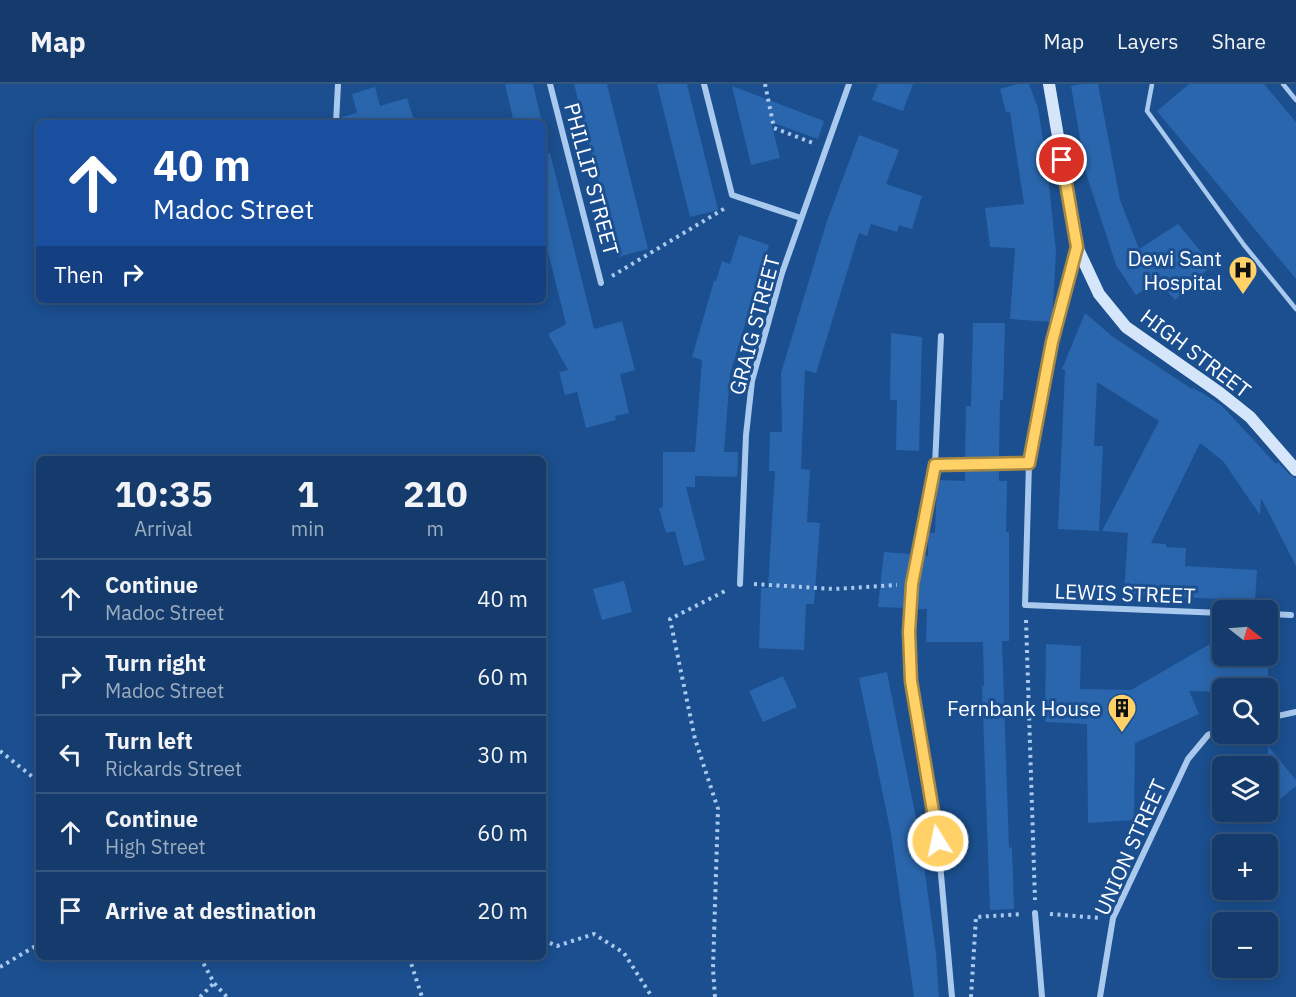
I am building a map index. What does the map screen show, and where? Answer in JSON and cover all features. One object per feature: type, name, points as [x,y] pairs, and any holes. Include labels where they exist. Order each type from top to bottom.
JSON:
[{"type":"street","points":[[336,120],[339,84]]},
{"type":"street","name":"PHILLIP STREET","points":[[550,84],[602,283]]},
{"type":"street","points":[[704,84],[732,195],[801,218]]},
{"type":"street","name":"GRAIG STREET","points":[[740,584],[746,435],[752,381],[782,273],[849,84]]},
{"type":"street","name":"HIGH STREET","points":[[1049,84],[1077,247],[1098,294],[1126,327],[1221,393],[1250,417],[1296,470]]},
{"type":"street","points":[[1025,605],[1029,463],[1052,342],[1077,247]]},
{"type":"street","points":[[941,336],[935,465],[912,584],[909,632],[911,681],[938,841],[952,997]]},
{"type":"street","points":[[935,465],[1029,463]]},
{"type":"street","name":"LEWIS STREET","points":[[1025,605],[1212,613]]},
{"type":"street","points":[[1278,614],[1291,615]]},
{"type":"street","points":[[1278,716],[1296,712]]},
{"type":"street","name":"UNION STREET","points":[[1100,997],[1113,918],[1188,759],[1212,733]]},
{"type":"street","points":[[1035,913],[1042,997]]},
{"type":"lane","points":[[1152,84],[1147,111],[1296,309]]},
{"type":"lane","points":[[1283,84],[1296,100]]},
{"type":"path","points":[[765,84],[774,128],[826,148]]},
{"type":"path","points":[[602,283],[726,208],[732,195]]},
{"type":"path","points":[[715,997],[713,969],[718,809],[695,739],[670,619],[740,584],[834,589],[912,584]]},
{"type":"path","points":[[1025,605],[1035,913]]},
{"type":"path","points":[[0,751],[36,780]]},
{"type":"path","points":[[971,997],[976,917],[1035,913],[1113,918]]},
{"type":"path","points":[[546,941],[557,946],[594,934],[624,953],[652,997]]},
{"type":"path","points":[[0,967],[36,946]]},
{"type":"path","points":[[202,960],[214,982],[227,997]]},
{"type":"path","points":[[410,960],[422,997]]},
{"type":"path","points":[[200,997],[214,982]]},
{"type":"building","points":[[505,84],[533,84],[541,120],[513,120]]},
{"type":"building","points":[[574,84],[607,84],[648,249],[618,257]]},
{"type":"building","points":[[657,84],[687,84],[718,210],[690,217]]},
{"type":"building","points":[[878,84],[913,84],[903,111],[872,100]]},
{"type":"building","points":[[1017,84],[1029,84],[1038,108],[1047,165],[1056,252],[1052,322],[1010,319],[1015,248],[990,247],[985,208],[1024,204],[1010,112],[1006,112],[1000,89]]},
{"type":"building","points":[[1098,84],[1120,200],[1139,249],[1178,224],[1212,265],[1175,300],[1158,281],[1136,295],[1116,265],[1086,173],[1071,86]]},
{"type":"building","points":[[1189,84],[1264,84],[1296,122],[1296,279],[1157,111]]},
{"type":"building","points":[[732,86],[824,121],[818,139],[771,122],[780,158],[751,165]]},
{"type":"building","points":[[375,87],[380,106],[407,98],[414,120],[342,120],[342,117],[357,113],[352,94]]},
{"type":"building","points":[[859,135],[899,150],[886,184],[922,196],[912,229],[899,225],[897,232],[871,224],[867,236],[859,233],[816,373],[805,370],[801,469],[810,470],[807,522],[820,523],[814,604],[806,604],[804,650],[759,648],[761,588],[768,588],[775,471],[769,471],[770,432],[782,432],[781,373],[827,221]]},
{"type":"building","points":[[546,153],[550,153],[594,329],[622,321],[635,370],[620,374],[629,413],[615,416],[616,420],[586,428],[577,392],[565,395],[559,372],[568,370],[548,334],[566,324],[548,252],[546,252]]},
{"type":"building","points":[[739,235],[769,245],[730,374],[724,452],[738,452],[737,477],[695,476],[695,487],[686,487],[705,560],[684,566],[675,531],[666,533],[659,508],[663,507],[663,452],[695,452],[702,360],[692,357],[714,281],[716,281],[722,261],[730,264]]},
{"type":"building","points":[[1085,313],[1113,337],[1222,406],[1276,464],[1278,462],[1296,478],[1296,566],[1261,498],[1260,515],[1223,461],[1200,443],[1151,543],[1166,544],[1166,547],[1186,548],[1185,566],[1257,570],[1255,600],[1124,594],[1128,533],[1102,531],[1159,421],[1097,382],[1094,446],[1103,446],[1099,531],[1058,529],[1065,370],[1062,369]]},
{"type":"building","points":[[973,323],[1005,323],[999,458],[965,459],[966,406],[971,406]]},
{"type":"building","points":[[891,333],[922,337],[919,451],[896,450],[897,400],[890,400]]},
{"type":"building","points":[[999,469],[999,481],[1007,481],[1006,532],[1009,532],[1009,641],[1002,641],[1009,848],[1012,847],[1014,909],[990,910],[982,686],[984,686],[983,642],[926,642],[927,609],[916,609],[917,585],[923,555],[928,556],[928,533],[935,533],[937,480],[965,481],[965,470]]},
{"type":"building","points":[[884,552],[912,554],[905,608],[878,607]]},
{"type":"building","points":[[624,581],[632,612],[602,620],[593,589]]},
{"type":"building","name":"Fernbank House","points":[[1212,643],[1212,666],[1268,666],[1268,678],[1212,678],[1212,692],[1189,691],[1199,714],[1135,743],[1134,820],[1088,823],[1087,724],[1045,722],[1046,644],[1081,646],[1080,689],[1131,690]]},
{"type":"building","points":[[887,672],[921,844],[936,953],[939,997],[914,997],[891,834],[859,678]]},
{"type":"building","points":[[783,676],[797,707],[763,722],[749,691]]},
{"type":"building","points":[[1268,746],[1276,756],[1268,756]]},
{"type":"building","points":[[1278,758],[1296,780],[1296,786],[1278,801]]},
{"type":"place","name":"Dewi Sant Hospital","points":[[1243,296]]},
{"type":"place","name":"Fernbank House","points":[[1122,734]]},
{"type":"route","points":[[938,841],[911,681],[909,632],[912,584],[935,465],[1029,463],[1052,342],[1077,247],[1062,160]]}]
